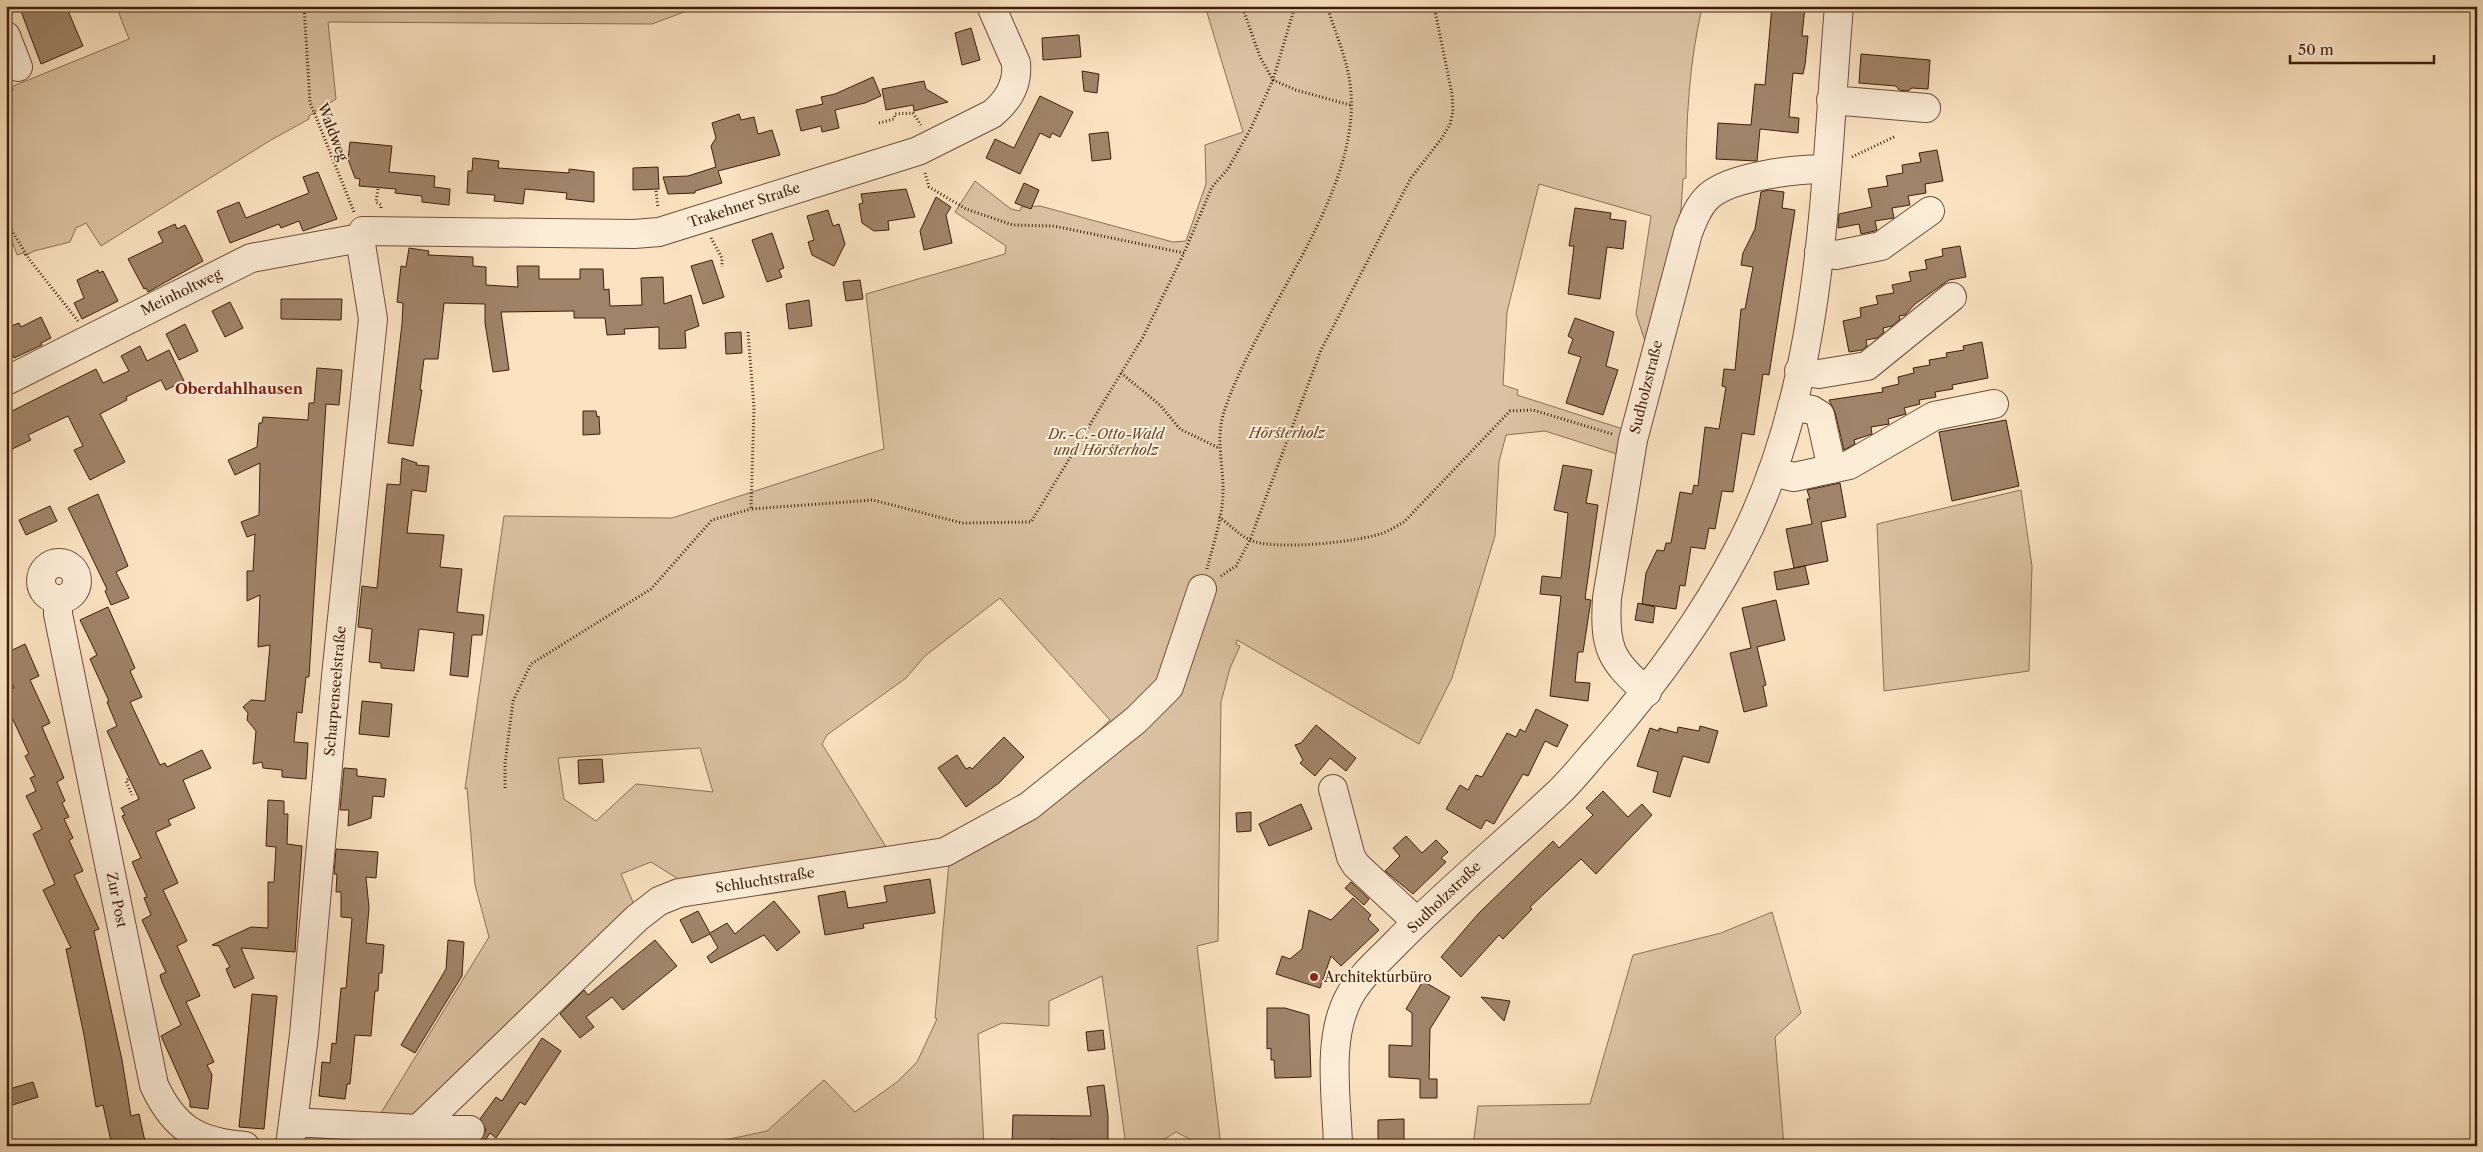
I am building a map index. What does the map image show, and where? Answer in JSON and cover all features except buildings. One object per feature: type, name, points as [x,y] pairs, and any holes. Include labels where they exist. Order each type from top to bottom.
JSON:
[{"type":"street","name":"Trakehner Straße","points":[[361,234],[634,234],[668,230],[926,148],[992,114],[1001,107],[1012,90],[1017,72],[1016,63],[991,6]]},
{"type":"street","name":"Sudholzstraße","points":[[1338,1146],[1336,1055],[1338,1030],[1344,1008],[1360,980],[1478,864],[1558,794],[1647,692],[1698,619],[1739,549],[1772,472],[1792,406],[1799,371],[1819,252],[1839,6]]},
{"type":"street","points":[[6,36],[18,67]]},
{"type":"street","points":[[1831,100],[1926,108]]},
{"type":"street","name":"Sudholzstraße","points":[[1647,692],[1617,663],[1609,648],[1605,624],[1613,550],[1633,440],[1664,317],[1688,233],[1697,210],[1710,195],[1732,184],[1826,164]]},
{"type":"street","points":[[1819,252],[1836,255],[1881,246],[1930,211]]},
{"type":"street","name":"Meinholtweg","points":[[6,381],[251,258],[361,234]]},
{"type":"street","name":"Scharpenseelstraße","points":[[292,1134],[304,1035],[336,676],[373,319],[361,234]]},
{"type":"street","points":[[1799,371],[1819,374],[1867,366],[1952,297]]},
{"type":"street","points":[[1772,472],[1794,477],[1849,465],[1934,416],[1994,404]]},
{"type":"street","points":[[1792,406],[1812,410],[1820,415],[1832,469]]},
{"type":"street","name":"Schluchtstraße","points":[[418,1129],[637,918],[659,901],[679,893],[945,852],[1030,806],[1136,720],[1169,687],[1202,589]]},
{"type":"street","name":"Zur Post","points":[[58,599],[58,614],[154,1085],[169,1112],[192,1133],[215,1142],[245,1146]]},
{"type":"street","points":[[1333,789],[1351,856],[1356,865],[1417,922]]},
{"type":"street","points":[[292,1134],[418,1129],[470,1130]]},
{"type":"path","name":"Waldweg","points":[[304,6],[310,102],[361,234]]},
{"type":"path","points":[[1242,6],[1260,57],[1273,80],[1296,90],[1350,105]]},
{"type":"path","points":[[505,788],[505,764],[514,702],[531,664],[651,589],[712,520],[751,509],[873,500],[962,523],[1031,522],[1143,337],[1184,253],[1212,187],[1232,161],[1251,128],[1273,80],[1295,6]]},
{"type":"path","points":[[1202,589],[1223,495],[1219,448],[1224,413],[1249,354],[1332,195],[1348,133],[1350,84],[1344,55],[1327,6]]},
{"type":"path","points":[[1202,589],[1236,566],[1250,540],[1321,350],[1411,178],[1442,138],[1450,124],[1454,112],[1452,94],[1434,6]]},
{"type":"path","points":[[879,123],[894,119],[895,114],[912,113],[926,148],[930,187],[966,209],[1013,224],[1054,226],[1184,253]]},
{"type":"path","points":[[1826,164],[1846,159],[1896,136]]},
{"type":"path","points":[[708,216],[712,243],[722,258],[722,267]]},
{"type":"path","points":[[6,221],[29,259],[91,337]]},
{"type":"path","points":[[748,332],[754,408],[751,509]]},
{"type":"path","points":[[1121,373],[1160,405],[1180,429],[1219,448]]},
{"type":"path","points":[[1219,517],[1250,540],[1268,544],[1315,544],[1383,534],[1404,522],[1422,506],[1510,411],[1533,410],[1633,440]]},
{"type":"path","points":[[128,779],[126,781],[132,795]]},
{"type":"green space","points":[[116,6],[700,6],[652,24],[328,22],[336,99],[309,116],[309,119],[271,140],[101,246],[86,223],[76,228],[70,242],[34,251],[25,256],[24,253],[17,255],[6,224],[6,89],[129,39]]},
{"type":"green space","name":"Hörsterholz","points":[[1205,6],[1702,6],[1691,71],[1686,178],[1683,179],[1680,225],[1647,347],[1636,314],[1651,216],[1539,184],[1507,312],[1503,385],[1518,390],[1517,395],[1623,429],[1617,454],[1545,431],[1506,435],[1499,462],[1495,536],[1452,678],[1419,744],[1237,640],[1236,644],[1240,646],[1230,668],[1221,702],[1218,941],[1197,946],[1221,1146],[1203,1146],[1176,1132],[1153,1146],[1126,1146],[1102,976],[1049,1001],[1049,1026],[1002,1023],[978,1034],[984,1146],[697,1146],[767,1131],[824,1080],[855,1112],[897,1082],[917,1062],[937,1019],[935,1018],[949,862],[1008,818],[1110,720],[1000,598],[925,656],[906,678],[827,735],[822,744],[888,850],[688,885],[651,862],[621,874],[636,909],[422,1117],[376,1121],[489,937],[475,885],[467,788],[465,789],[504,516],[672,518],[884,449],[866,294],[1005,254],[1006,246],[955,212],[975,181],[1011,209],[1020,211],[1021,207],[1040,206],[1173,242],[1186,241],[1206,184],[1205,145],[1243,132]],"holes":[[[700,748],[713,792],[636,784],[596,821],[564,799],[558,758]]]},
{"type":"green space","points":[[2021,490],[2032,566],[2029,671],[1884,691],[1877,524]]},
{"type":"green space","points":[[1772,912],[1801,1013],[1775,1037],[1784,1146],[1473,1146],[1478,1106],[1590,1104],[1633,955],[1721,933]]},
{"type":"place","name":"Architekturbüro","points":[[1314,977]]},
{"type":"district","name":"Oberdahlhausen","points":[[239,388]]},
{"type":"park label","name":"Dr.-C.-Otto-Wald und Hörsterholz","points":[[1106,442]]}]
